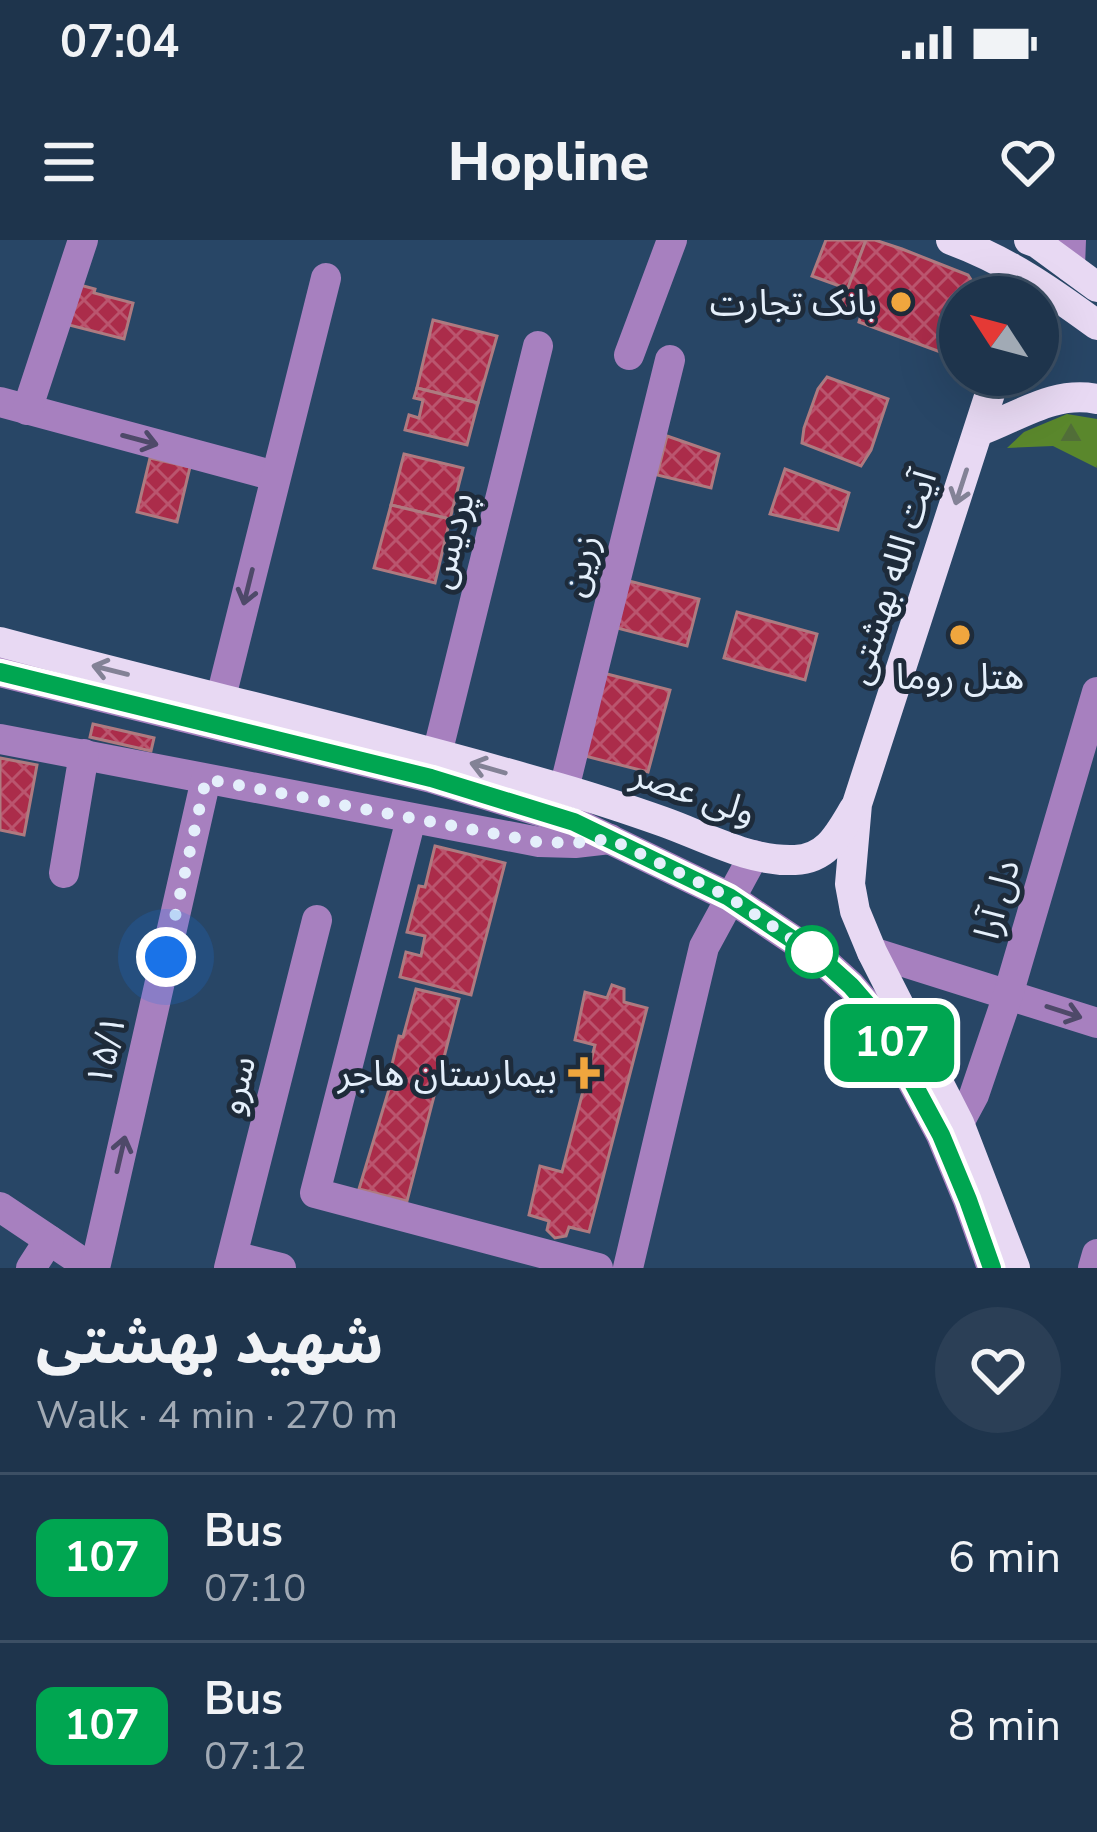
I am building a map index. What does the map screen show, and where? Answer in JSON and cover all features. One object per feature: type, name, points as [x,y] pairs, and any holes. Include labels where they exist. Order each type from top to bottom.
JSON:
[{"type":"main road","points":[[951,240],[981,251],[1012,276]]},
{"type":"main road","points":[[1026,276],[1035,241],[1071,253],[1097,286]]},
{"type":"main road","points":[[1059,305],[1097,326]]},
{"type":"main road","name":"آیت الله بهشتی","points":[[857,804],[990,396]]},
{"type":"main road","points":[[979,431],[1048,401],[1097,399]]},
{"type":"main road","name":"ولی عصر","points":[[0,642],[564,789],[754,855],[785,861],[818,855],[835,839],[857,804]]},
{"type":"main road","points":[[857,804],[850,884],[855,911],[959,1124],[1015,1268]]},
{"type":"street","points":[[83,240],[14,406],[275,476]]},
{"type":"street","points":[[629,355],[672,240]]},
{"type":"street","points":[[221,697],[326,278]]},
{"type":"street","name":"پردیس","points":[[437,754],[538,346]]},
{"type":"street","name":"زرین","points":[[564,789],[670,360]]},
{"type":"street","points":[[0,672],[431,778],[574,822],[751,910],[820,958],[877,1016],[941,1135],[992,1268]]},
{"type":"street","name":"دل آرا","points":[[959,1124],[974,1095],[1008,994],[1097,692]]},
{"type":"street","points":[[0,739],[538,842],[610,839],[661,821]]},
{"type":"street","points":[[64,873],[84,754]]},
{"type":"street","name":"۱۵/۱","points":[[93,1268],[206,779]]},
{"type":"street","points":[[412,819],[315,1193],[598,1268]]},
{"type":"street","points":[[628,1268],[704,947],[754,855]]},
{"type":"street","name":"سرو","points":[[231,1262],[317,920]]},
{"type":"street","points":[[872,952],[1097,1023]]},
{"type":"street","points":[[0,1207],[93,1268]]},
{"type":"street","points":[[31,1268],[49,1240]]},
{"type":"street","points":[[1093,1268],[1097,1254]]},
{"type":"street","points":[[231,1262],[281,1268]]},
{"type":"green space","points":[[1067,414],[1097,419],[1097,468],[1053,446],[1007,448],[1024,432]]},
{"type":"building","points":[[826,240],[866,240],[848,289],[812,276]]},
{"type":"building","name":"بانک تجارت","points":[[866,240],[969,276],[939,276],[939,351],[859,322],[861,315],[841,306]]},
{"type":"building","points":[[76,284],[133,303],[124,339],[65,324]]},
{"type":"building","points":[[433,320],[497,336],[478,403],[417,388]]},
{"type":"building","points":[[827,377],[888,399],[861,466],[802,443],[818,389]]},
{"type":"building","points":[[417,388],[478,403],[467,445],[405,430],[409,415],[419,418],[423,400],[414,398]]},
{"type":"building","points":[[667,436],[719,454],[711,488],[657,475]]},
{"type":"building","points":[[404,454],[463,468],[450,519],[391,505]]},
{"type":"building","points":[[150,458],[190,467],[177,522],[137,512]]},
{"type":"building","points":[[785,469],[849,493],[838,530],[770,514]]},
{"type":"building","points":[[391,505],[450,519],[435,583],[374,568]]},
{"type":"building","points":[[629,581],[699,599],[687,646],[617,628]]},
{"type":"building","points":[[737,612],[817,634],[805,680],[724,658]]},
{"type":"building","points":[[603,673],[670,690],[648,772],[581,755]]},
{"type":"building","points":[[93,724],[154,738],[151,751],[90,737]]},
{"type":"building","points":[[0,758],[37,765],[24,835],[0,830]]},
{"type":"building","points":[[435,846],[505,863],[471,995],[400,977],[406,952],[421,956],[425,936],[407,932]]},
{"type":"building","points":[[612,985],[624,989],[624,1002],[647,1008],[589,1232],[569,1227],[566,1236],[555,1238],[547,1230],[549,1221],[529,1215],[540,1166],[562,1172],[595,1045],[575,1040],[585,992],[607,998]]},
{"type":"building","points":[[416,989],[459,999],[407,1201],[359,1189]]},
{"type":"bus line","name":"107","points":[[0,672],[431,778],[574,822],[729,897],[820,958],[877,1016],[941,1135],[992,1268]]},
{"type":"place","name":"بانک تجارت","points":[[901,302]]},
{"type":"place","name":"هتل روما","points":[[960,635]]},
{"type":"place","name":"بیمارستان هاجر","points":[[584,1073]]},
{"type":"route","points":[[166,957],[206,779],[538,842],[610,839],[729,897],[820,958],[812,952]]}]
